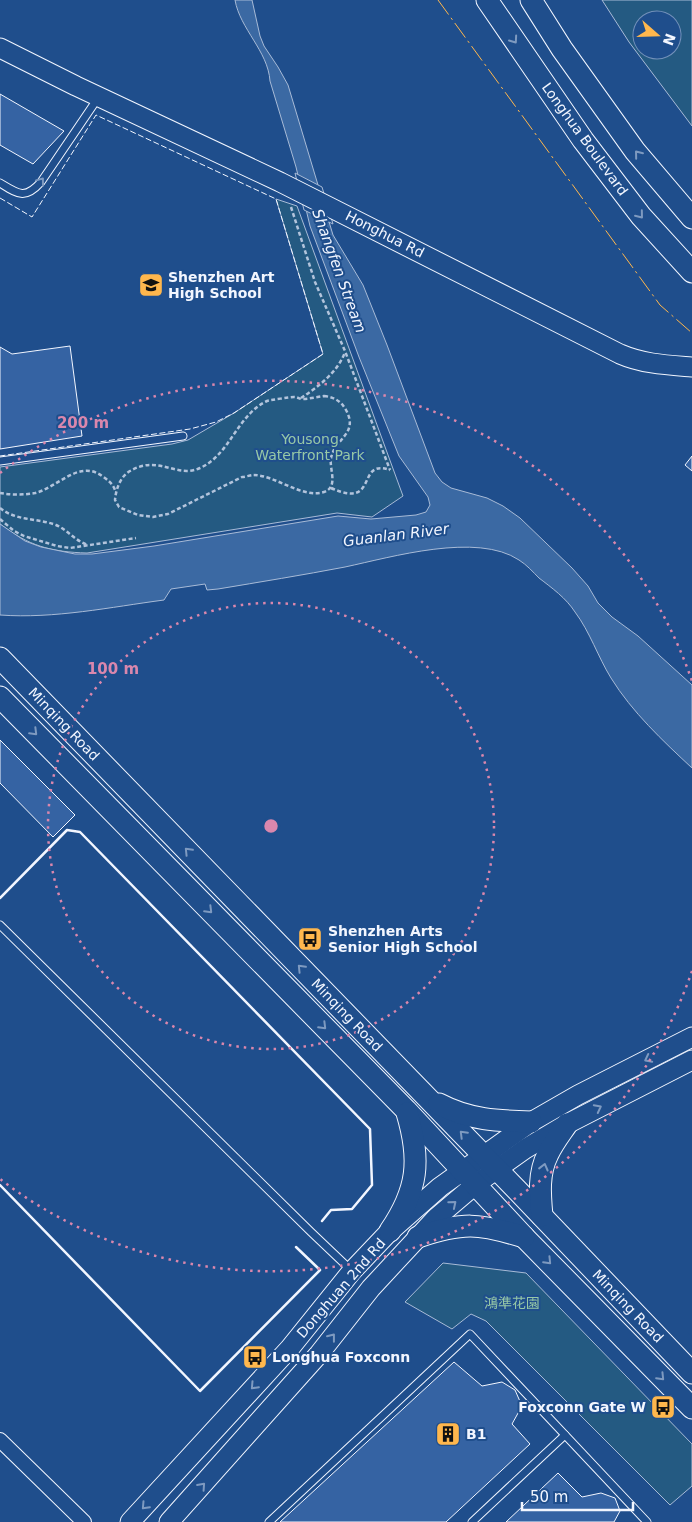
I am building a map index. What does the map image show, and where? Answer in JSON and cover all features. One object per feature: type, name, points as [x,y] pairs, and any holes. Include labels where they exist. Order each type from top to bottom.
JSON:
[{"type":"main road","name":"Longhua Boulevard","points":[[487,0],[583,140],[641,216],[692,272]]},
{"type":"main road","points":[[531,0],[562,49],[635,151],[692,218]]},
{"type":"main road","name":"Honghua Rd","points":[[0,48],[98,97],[340,211],[632,359],[647,363],[692,368]]},
{"type":"main road","name":"Minqing Road","points":[[0,658],[490,1162],[692,1373]]},
{"type":"main road","name":"Minqing Road","points":[[0,697],[406,1110],[525,1238],[692,1408]]},
{"type":"main road","name":"Donghuan 2nd Rd","points":[[169,1522],[319,1354],[370,1288],[436,1218],[470,1178],[490,1162],[531,1122],[578,1095],[692,1037]]},
{"type":"main road","name":"Donghuan 2nd Rd","points":[[490,1162],[525,1149],[567,1124],[692,1060]]},
{"type":"main road","points":[[428,1098],[453,1112],[473,1117],[493,1121],[531,1122]]},
{"type":"main road","points":[[390,1232],[402,1214],[410,1196],[414,1173],[415,1149],[406,1110]]},
{"type":"main road","points":[[542,1216],[540,1192],[542,1172],[547,1155],[567,1124]]},
{"type":"main road","name":"Donghuan 2nd Rd","points":[[130,1522],[290,1348],[352,1271],[390,1232],[440,1187],[470,1178]]},
{"type":"main road","points":[[418,1237],[456,1226],[476,1225],[498,1229],[525,1238]]},
{"type":"street","points":[[0,1440],[84,1522]]},
{"type":"lane","points":[[0,183],[18,193],[25,194],[34,190],[98,97]]},
{"type":"lane","points":[[0,461],[183,436]]},
{"type":"lane","points":[[0,925],[352,1271]]},
{"type":"lane","points":[[269,1522],[470,1334],[647,1522]]},
{"type":"lane","points":[[472,1522],[565,1435]]},
{"type":"path","points":[[289,201],[314,282],[345,350],[390,470],[380,468],[375,470],[370,474],[358,493],[348,494],[331,488]]},
{"type":"path","points":[[300,399],[339,366],[345,350]]},
{"type":"path","points":[[288,397],[300,399],[332,397],[339,401],[346,410],[350,420],[349,429],[331,457],[331,488],[316,494],[305,492],[268,478],[254,475],[242,477],[168,514],[153,518],[138,515],[119,506],[115,500],[120,480],[138,466],[151,464],[190,472],[202,468],[217,455],[238,427],[257,408],[268,401],[288,397]]},
{"type":"path","points":[[0,493],[20,495],[34,493],[45,490],[65,477],[90,470],[99,473],[107,479],[116,491]]},
{"type":"path","points":[[0,508],[23,519],[38,520],[62,527],[81,543],[90,546]]},
{"type":"path","points":[[0,519],[14,531],[24,536],[70,548],[136,538]]},
{"type":"green space","points":[[602,0],[692,0],[692,126],[642,60],[682,60],[682,10],[632,10],[632,46]]},
{"type":"green space","name":"Yousong Waterfront Park","points":[[276,199],[297,206],[403,496],[372,517],[337,513],[87,553],[62,551],[31,543],[0,524],[0,467],[172,444],[188,440],[234,413],[323,354]]},
{"type":"green space","name":"鴻準花園","points":[[443,1263],[526,1273],[692,1444],[692,1486],[670,1505],[486,1321],[471,1314],[452,1329],[405,1302]]},
{"type":"water","points":[[235,0],[252,0],[264,46],[288,85],[333,235],[363,285],[435,473],[442,482],[451,488],[487,498],[520,518],[572,568],[588,586],[598,603],[612,617],[638,636],[692,685],[692,768],[648,726],[628,703],[606,670],[585,628],[567,602],[522,562],[501,552],[481,548],[434,549],[329,570],[218,589],[207,590],[205,584],[171,589],[164,600],[62,614],[0,615],[0,524],[25,541],[41,547],[75,554],[92,554],[154,546],[338,516],[371,519],[416,515],[426,512],[430,505],[428,497],[399,456],[359,357],[310,226],[296,167],[268,70],[242,21]]},
{"type":"pier","points":[[295,173],[322,187],[333,224],[304,210]]},
{"type":"building","points":[[0,94],[64,131],[33,164],[0,145]]},
{"type":"building","points":[[70,346],[82,436],[0,449],[0,347],[12,354]]},
{"type":"building","points":[[692,456],[692,471],[685,465]]},
{"type":"building","points":[[0,740],[75,815],[53,837],[0,783]]},
{"type":"building","name":"B1","points":[[454,1362],[482,1386],[502,1382],[515,1390],[522,1406],[512,1424],[530,1444],[446,1522],[280,1522]]},
{"type":"building","points":[[558,1473],[582,1497],[601,1493],[615,1498],[620,1511],[614,1522],[506,1522]]},
{"type":"fence","points":[[0,198],[32,217],[96,115],[276,199],[323,354],[234,413],[216,422],[190,429],[0,456]]},
{"type":"wall","points":[[0,898],[67,830],[80,832],[370,1129],[372,1185],[352,1209],[331,1210],[322,1221]]},
{"type":"wall","points":[[0,1185],[200,1391],[320,1270],[296,1247]]},
{"type":"power","points":[[438,0],[660,305],[692,333]]},
{"type":"place","name":"Shenzhen Art High School","points":[[151,285]]},
{"type":"place","name":"Shenzhen Arts Senior High School","points":[[310,939]]},
{"type":"place","name":"Longhua Foxconn","points":[[255,1357]]},
{"type":"place","name":"Foxconn Gate W","points":[[663,1407]]},
{"type":"place","name":"B1","points":[[448,1434]]},
{"type":"water label","name":"Shangfen Stream","points":[[339,271]]},
{"type":"water label","name":"Guanlan River","points":[[396,535]]}]
